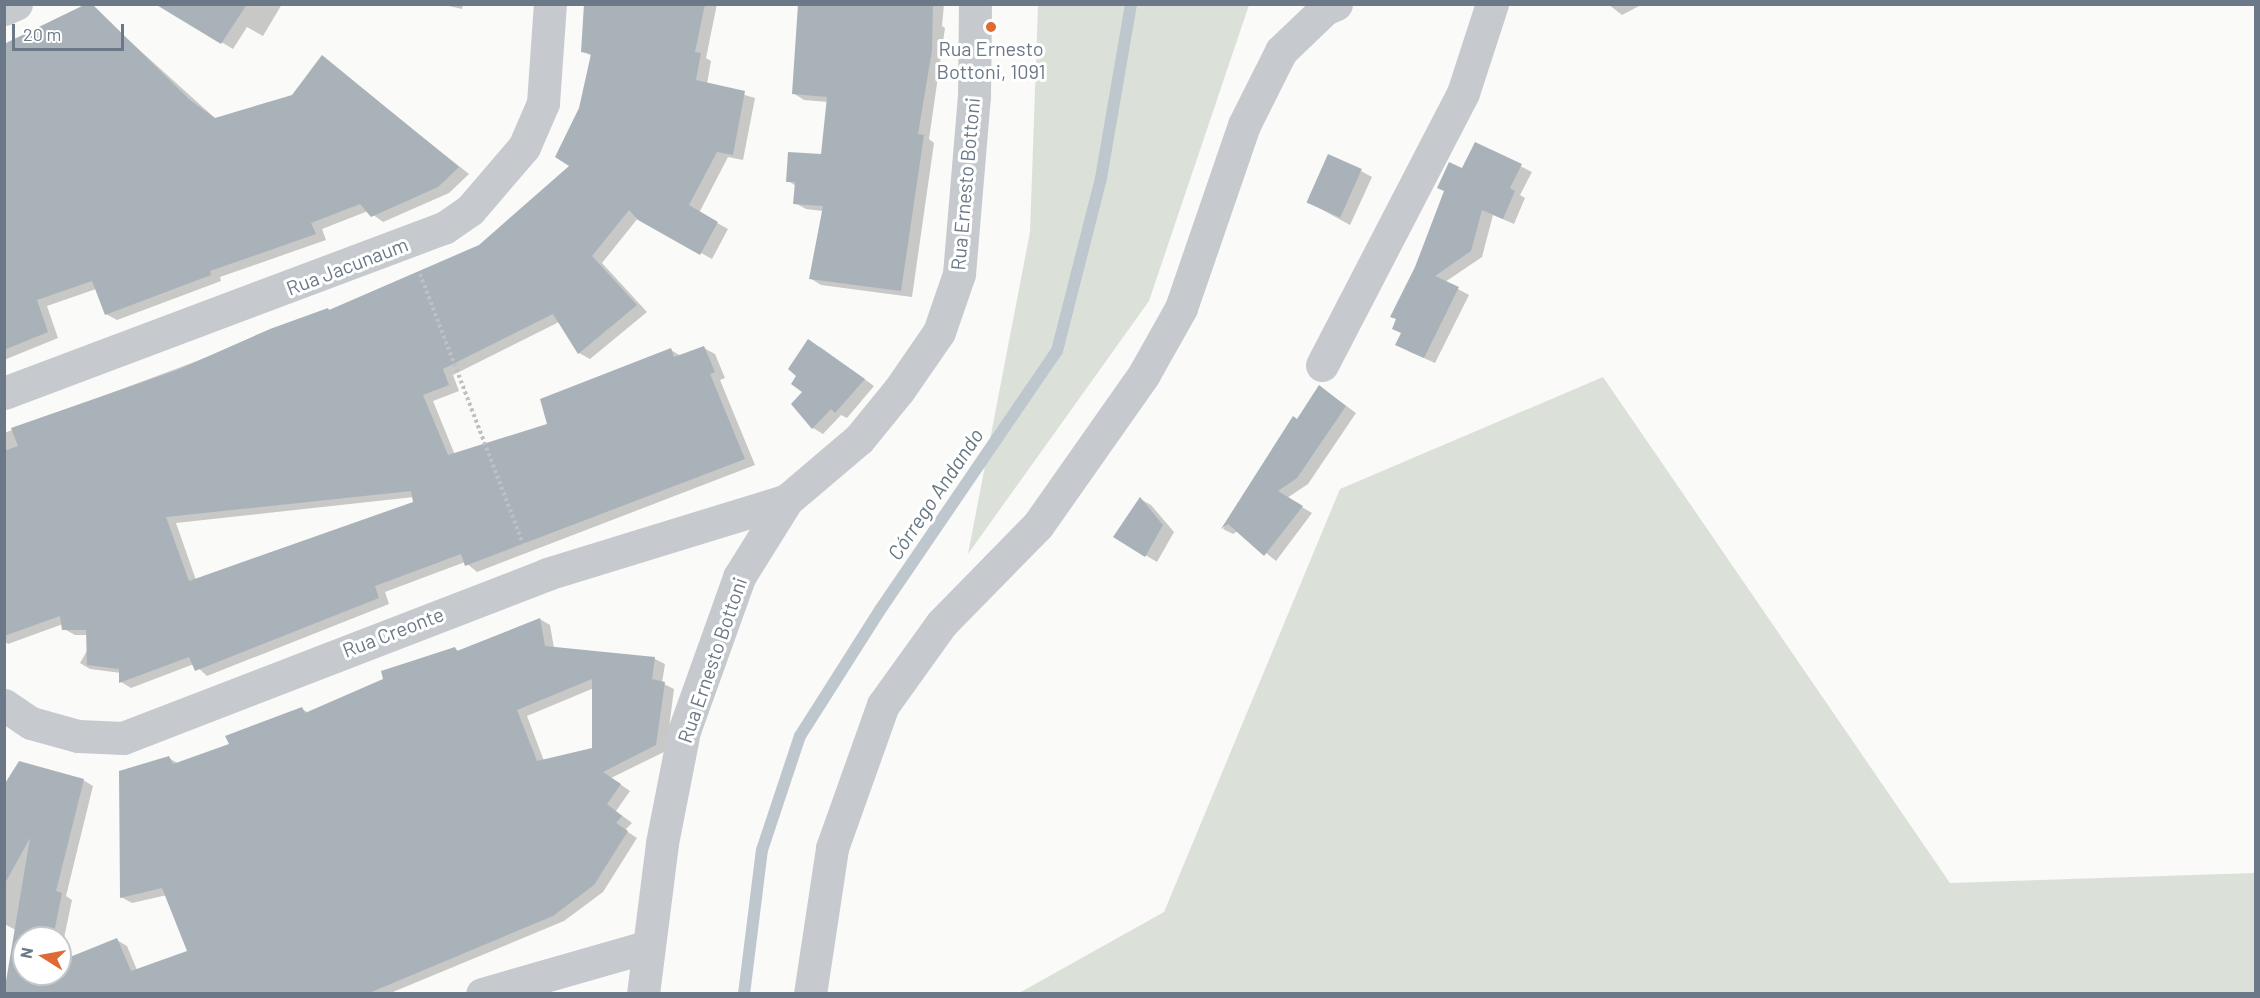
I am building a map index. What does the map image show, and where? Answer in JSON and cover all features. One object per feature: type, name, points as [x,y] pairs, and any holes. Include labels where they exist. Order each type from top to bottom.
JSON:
[{"type":"street","points":[[4,9],[16,4]]},
{"type":"street","name":"Rua Jacunaum","points":[[4,393],[408,243],[444,228],[470,210],[524,147],[543,103],[550,4]]},
{"type":"street","name":"Rua Ernesto Bottoni","points":[[643,993],[646,947],[684,731],[739,577],[787,500],[859,439],[939,332],[959,274],[974,96],[975,4]]},
{"type":"street","points":[[810,993],[832,848],[883,705],[942,623],[1038,525],[1144,374],[1181,308],[1244,125],[1281,51],[1325,9],[1336,4]]},
{"type":"street","points":[[1322,365],[1463,93],[1492,4]]},
{"type":"street","name":"Rua Creonte","points":[[4,705],[31,723],[78,736],[123,738],[536,579],[787,500]]},
{"type":"street","points":[[482,993],[646,947]]},
{"type":"path","points":[[408,243],[536,579]]},
{"type":"shaded area","points":[[1038,5],[1249,5],[1149,301],[968,554],[1030,232]]},
{"type":"shaded area","points":[[1603,377],[1950,883],[2255,873],[2255,993],[1019,993],[1164,912],[1340,489]]},
{"type":"building","points":[[86,4],[92,4],[190,100],[215,118],[292,95],[322,55],[459,167],[438,187],[371,217],[360,204],[311,223],[316,234],[210,271],[211,275],[105,315],[92,281],[37,300],[48,332],[4,350],[4,44]]},
{"type":"building","points":[[155,4],[247,4],[221,44]]},
{"type":"building","points":[[584,4],[705,4],[695,52],[701,53],[696,80],[745,91],[733,155],[717,152],[689,205],[718,222],[700,255],[638,220],[629,210],[592,256],[637,305],[578,354],[553,314],[443,369],[449,385],[423,395],[448,455],[547,424],[540,399],[671,348],[674,357],[704,346],[715,372],[710,374],[745,459],[465,566],[461,554],[375,586],[379,598],[195,671],[189,657],[119,683],[119,669],[87,665],[86,630],[62,630],[60,616],[4,636],[4,451],[18,446],[11,428],[177,370],[270,329],[328,308],[329,310],[479,245],[569,166],[555,157],[579,108],[591,54],[581,52]],"holes":[[[411,491],[413,502],[189,581],[166,517]]]},
{"type":"building","points":[[798,4],[933,4],[932,50],[918,134],[924,135],[901,291],[809,279],[823,206],[793,204],[795,182],[786,182],[788,152],[821,154],[827,97],[792,94]]},
{"type":"building","points":[[1475,142],[1522,164],[1510,188],[1515,191],[1503,219],[1482,210],[1471,251],[1435,276],[1459,287],[1424,358],[1395,345],[1401,333],[1392,329],[1396,319],[1390,317],[1415,267],[1444,191],[1437,188],[1449,162],[1462,168]]},
{"type":"building","points":[[1328,154],[1362,169],[1340,217],[1306,202]]},
{"type":"building","points":[[808,339],[865,379],[835,413],[831,409],[812,429],[791,404],[802,392],[791,384],[796,376],[788,369]]},
{"type":"building","points":[[1319,385],[1346,406],[1297,478],[1278,491],[1303,506],[1264,556],[1228,524],[1221,529],[1293,416],[1297,419]]},
{"type":"building","points":[[1140,497],[1163,525],[1145,557],[1113,537]]},
{"type":"building","points":[[540,618],[545,646],[655,657],[652,679],[665,682],[656,745],[603,772],[621,784],[607,804],[622,816],[616,823],[628,831],[594,885],[553,916],[369,993],[4,993],[12,945],[12,986],[72,986],[72,956],[117,938],[131,971],[187,951],[162,888],[120,898],[119,771],[169,756],[173,764],[229,744],[225,736],[302,707],[305,713],[383,679],[381,671],[455,647],[457,651]],"holes":[[[592,679],[592,748],[537,761],[517,710]]]},
{"type":"building","points":[[19,761],[84,779],[56,891],[62,893],[55,926],[15,926],[30,838],[4,885],[4,785]]},
{"type":"waterway","name":"Córrego Andando","points":[[744,994],[762,850],[800,736],[880,610],[1057,351],[1101,178],[1131,4]]},
{"type":"place","name":"Rua Ernesto Bottoni, 1091","points":[[991,27]]}]
